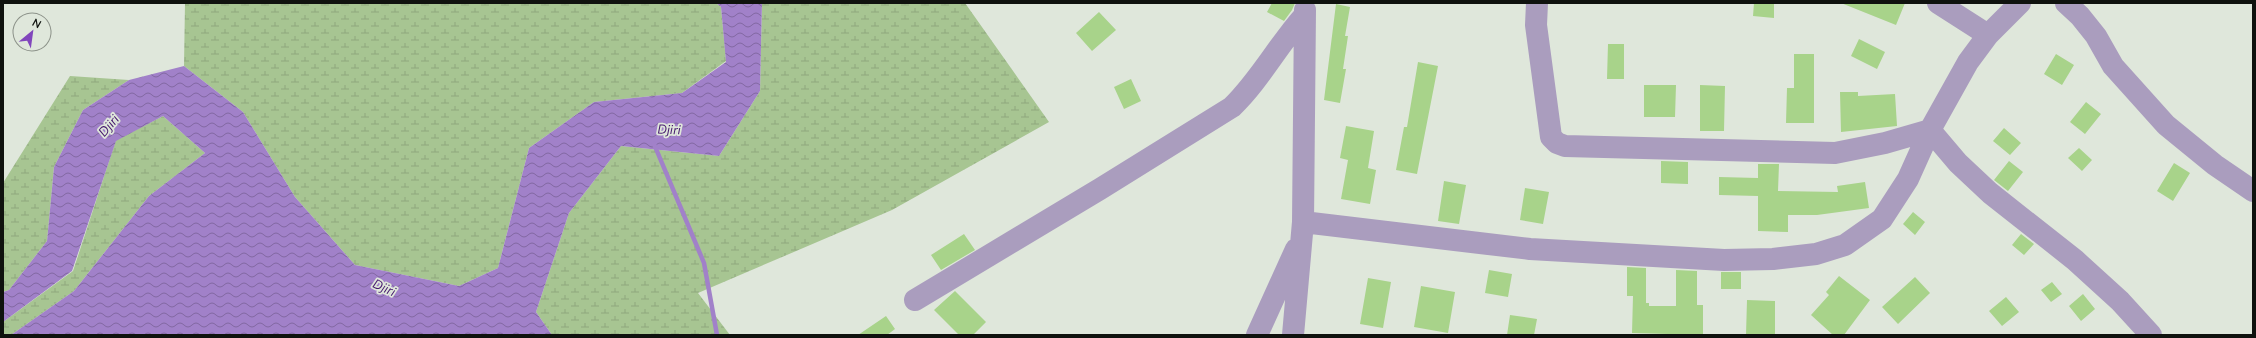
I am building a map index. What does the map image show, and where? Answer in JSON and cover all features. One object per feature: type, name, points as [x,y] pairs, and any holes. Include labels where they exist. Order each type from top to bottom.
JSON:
[{"type":"street","points":[[1537,3],[1536,25],[1551,137],[1557,143],[1565,146],[1835,153],[1885,143],[1930,130]]},
{"type":"street","points":[[1938,3],[1988,35]]},
{"type":"street","points":[[1302,231],[1538,249],[1724,260],[1773,259],[1816,254],[1845,245],[1882,219],[1908,179],[1930,130],[1968,62],[1988,35],[2020,3]]},
{"type":"street","points":[[2076,7],[2096,36],[2113,66],[2166,125],[2215,165],[2253,191]]},
{"type":"street","points":[[1293,335],[1302,231],[1305,10]]},
{"type":"street","points":[[915,300],[1100,189],[1232,107],[1245,94],[1305,10]]},
{"type":"street","points":[[1930,130],[1958,163],[1990,193],[2075,260],[2120,301],[2151,335]]},
{"type":"street","points":[[1257,335],[1302,231]]},
{"type":"green space","points":[[185,3],[716,3],[721,7],[726,61],[682,93],[594,102],[529,148],[498,268],[459,286],[355,265],[295,197],[243,112],[184,66]]},
{"type":"green space","points":[[762,3],[965,3],[1049,122],[892,210],[698,293],[730,335],[552,335],[536,312],[569,213],[621,146],[719,156],[760,91]]},
{"type":"green space","points":[[70,76],[129,80],[83,110],[54,167],[47,241],[9,290],[3,292],[3,183]]},
{"type":"green space","points":[[163,116],[205,153],[149,196],[74,291],[11,335],[3,335],[3,322],[73,271],[116,140]]},
{"type":"water","name":"Djiri","points":[[716,3],[762,3],[760,91],[719,156],[621,146],[569,213],[536,312],[552,335],[11,335],[74,291],[149,196],[205,153],[163,116],[116,141],[72,271],[3,322],[3,292],[9,290],[47,241],[54,167],[83,110],[129,80],[184,66],[243,112],[295,197],[355,265],[459,286],[498,268],[529,148],[594,102],[682,93],[726,62],[721,7]]},
{"type":"building","points":[[1272,3],[1295,3],[1284,21],[1267,12]]},
{"type":"building","points":[[1754,3],[1774,3],[1774,18],[1753,16]]},
{"type":"building","points":[[1841,3],[1905,3],[1896,25]]},
{"type":"building","points":[[1336,4],[1350,7],[1345,36],[1348,36],[1343,69],[1346,69],[1340,103],[1324,100]]},
{"type":"building","points":[[1099,12],[1116,30],[1092,51],[1076,33]]},
{"type":"building","points":[[1859,39],[1885,52],[1877,69],[1851,56]]},
{"type":"building","points":[[1608,44],[1624,44],[1624,79],[1607,79]]},
{"type":"building","points":[[1794,54],[1814,54],[1814,123],[1786,123],[1787,88],[1794,88]]},
{"type":"building","points":[[2056,54],[2074,65],[2062,85],[2044,74]]},
{"type":"building","points":[[1418,62],[1438,66],[1417,174],[1396,170],[1404,127],[1407,127]]},
{"type":"building","points":[[1131,79],[1141,101],[1124,109],[1114,87]]},
{"type":"building","points":[[1644,85],[1676,85],[1675,117],[1644,117]]},
{"type":"building","points":[[1700,85],[1725,86],[1724,131],[1700,131]]},
{"type":"building","points":[[1840,92],[1858,92],[1858,96],[1895,94],[1897,126],[1841,132]]},
{"type":"building","points":[[2086,102],[2101,114],[2085,134],[2070,122]]},
{"type":"building","points":[[1346,126],[1374,131],[1368,168],[1376,170],[1370,204],[1341,199],[1348,160],[1340,158]]},
{"type":"building","points":[[2004,128],[2021,143],[2010,155],[1993,141]]},
{"type":"building","points":[[2079,148],[2092,160],[2082,171],[2068,158]]},
{"type":"building","points":[[1661,161],[1688,162],[1688,184],[1661,183]]},
{"type":"building","points":[[2009,161],[2023,172],[2008,191],[1994,180]]},
{"type":"building","points":[[2174,163],[2190,173],[2173,201],[2157,191]]},
{"type":"building","points":[[1758,164],[1779,164],[1778,191],[1838,192],[1837,186],[1865,182],[1869,208],[1817,215],[1788,215],[1788,232],[1758,231],[1758,196],[1719,195],[1719,177],[1758,178]]},
{"type":"building","points":[[1444,181],[1466,185],[1459,224],[1438,221]]},
{"type":"building","points":[[1525,188],[1549,192],[1543,224],[1520,220]]},
{"type":"building","points":[[1913,212],[1925,222],[1915,235],[1903,224]]},
{"type":"building","points":[[964,234],[975,250],[941,270],[931,255]]},
{"type":"building","points":[[2021,234],[2034,244],[2024,255],[2012,245]]},
{"type":"building","points":[[1627,267],[1646,268],[1646,303],[1649,303],[1649,306],[1676,306],[1676,270],[1697,271],[1697,305],[1703,305],[1703,335],[1632,333],[1633,296],[1627,296]]},
{"type":"building","points":[[1489,270],[1512,274],[1508,297],[1485,293]]},
{"type":"building","points":[[1721,272],[1741,272],[1741,289],[1721,289]]},
{"type":"building","points":[[1839,276],[1870,300],[1844,335],[1833,335],[1811,315],[1829,295],[1826,292]]},
{"type":"building","points":[[1915,277],[1930,293],[1898,324],[1882,307]]},
{"type":"building","points":[[1368,278],[1391,282],[1383,328],[1360,324]]},
{"type":"building","points":[[2052,282],[2062,294],[2051,302],[2041,290]]},
{"type":"building","points":[[1421,286],[1455,292],[1448,333],[1414,327]]},
{"type":"building","points":[[955,291],[986,322],[973,335],[959,335],[934,310]]},
{"type":"building","points":[[2083,294],[2095,309],[2081,321],[2069,306]]},
{"type":"building","points":[[2006,297],[2019,312],[2002,326],[1989,311]]},
{"type":"building","points":[[1747,300],[1775,301],[1775,335],[1746,335]]},
{"type":"building","points":[[1510,315],[1537,319],[1534,335],[1507,335]]},
{"type":"building","points":[[886,316],[895,329],[887,335],[858,335]]},
{"type":"waterway","points":[[654,144],[704,263],[717,335]]}]
